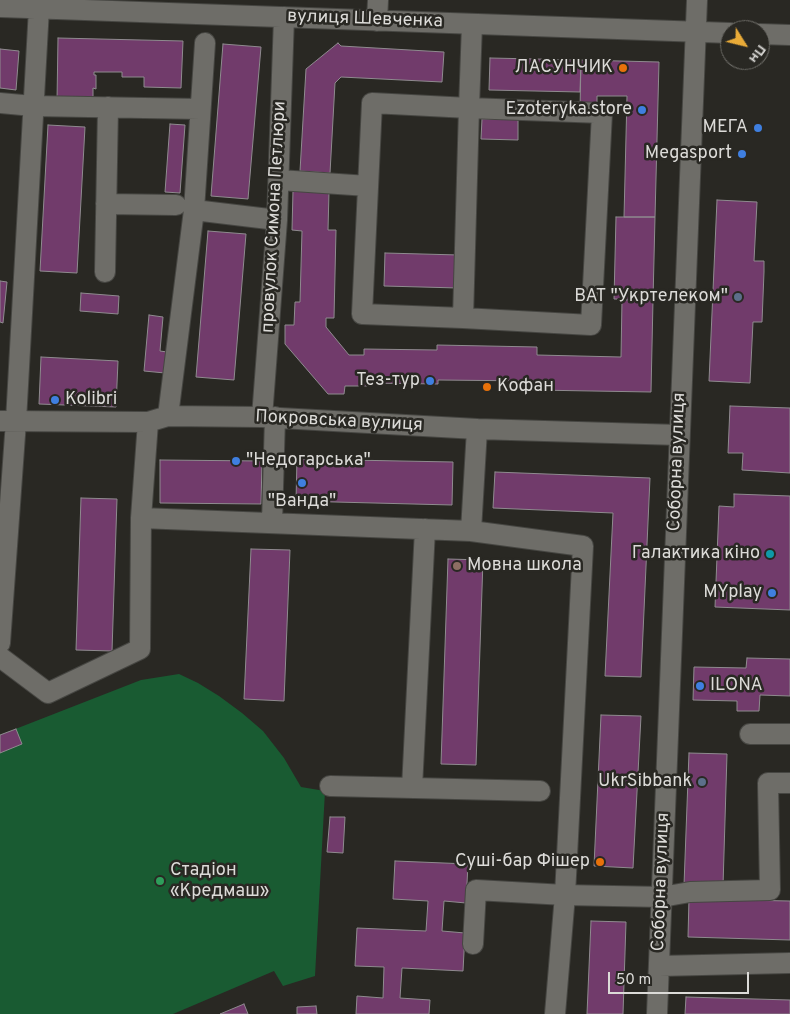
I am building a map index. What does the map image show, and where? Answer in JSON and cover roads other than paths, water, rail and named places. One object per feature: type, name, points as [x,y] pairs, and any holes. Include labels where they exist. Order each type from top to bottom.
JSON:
[{"type":"street","points":[[377,20],[378,0]]},
{"type":"street","name":"Соборна вулиця","points":[[657,1014],[697,0]]},
{"type":"street","name":"вулиця Шевченка","points":[[0,7],[720,32]]},
{"type":"street","points":[[0,643],[8,421],[39,8]]},
{"type":"street","name":"провулок Симона Петлюри","points":[[272,523],[269,417],[284,17]]},
{"type":"street","points":[[463,318],[472,24]]},
{"type":"street","points":[[770,34],[790,35]]},
{"type":"street","points":[[168,416],[185,208],[200,109],[205,42]]},
{"type":"street","points":[[0,103],[33,106],[200,109]]},
{"type":"street","points":[[372,103],[469,108],[602,113],[591,325],[362,314],[372,103]]},
{"type":"street","points":[[105,272],[108,108]]},
{"type":"street","points":[[279,180],[368,186]]},
{"type":"street","points":[[106,204],[185,208],[277,220]]},
{"type":"street","name":"Покровська вулиця","points":[[8,421],[148,422],[168,416],[269,417],[477,430],[679,435]]},
{"type":"street","points":[[0,657],[48,692],[140,649],[141,518],[148,422]]},
{"type":"street","points":[[471,531],[477,430]]},
{"type":"street","points":[[141,518],[471,531],[582,546],[565,895],[555,1014]]},
{"type":"street","points":[[412,788],[425,529]]},
{"type":"street","points":[[750,734],[790,734]]},
{"type":"street","points":[[473,944],[476,890],[565,895],[662,897],[690,892],[770,890],[768,783],[790,783]]},
{"type":"street","points":[[330,786],[540,791]]},
{"type":"street","points":[[659,966],[790,963]]},
{"type":"place","name":"ЛАСУНЧИК","points":[[623,68]]},
{"type":"place","name":"Ezoteryka.store","points":[[642,110]]},
{"type":"place","name":"МЕГА","points":[[758,128]]},
{"type":"place","name":"Megasport","points":[[742,154]]},
{"type":"place","name":"ВАТ \"Укртелеком\"","points":[[738,297]]},
{"type":"place","name":"Тез-тур","points":[[430,381]]},
{"type":"place","name":"Кофан","points":[[487,387]]},
{"type":"place","name":"Kolibri","points":[[55,400]]},
{"type":"place","name":"\"Недогарська\"","points":[[236,461]]},
{"type":"place","name":"\"Ванда\"","points":[[302,483]]},
{"type":"place","name":"Галактика кіно","points":[[770,554]]},
{"type":"place","name":"Мовна школа","points":[[457,566]]},
{"type":"place","name":"MYplay","points":[[772,593]]},
{"type":"place","name":"ILONA","points":[[700,686]]},
{"type":"place","name":"UkrSibbank","points":[[702,782]]},
{"type":"place","name":"Суші-бар Фішер","points":[[600,862]]},
{"type":"place","name":"Стадіон «Кредмаш»","points":[[160,881]]}]
